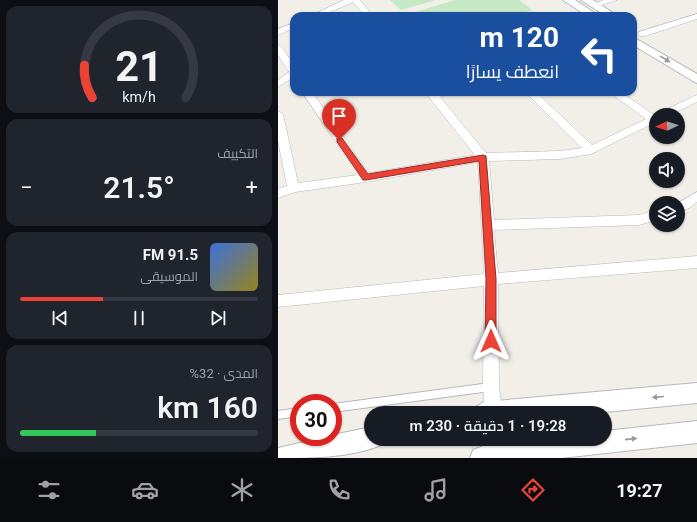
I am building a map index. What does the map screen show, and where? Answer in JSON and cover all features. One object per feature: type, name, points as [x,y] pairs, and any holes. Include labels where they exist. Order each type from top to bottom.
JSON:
[{"type":"street","points":[[323,12],[351,0]]},
{"type":"street","points":[[356,0],[366,12]]},
{"type":"street","points":[[568,0],[588,12]]},
{"type":"street","points":[[586,0],[606,12]]},
{"type":"street","points":[[595,5],[613,0]]},
{"type":"street","points":[[637,34],[697,16]]},
{"type":"street","points":[[278,32],[290,27]]},
{"type":"street","points":[[637,35],[697,66]]},
{"type":"street","points":[[637,35],[697,79]]},
{"type":"street","points":[[278,48],[290,67]]},
{"type":"street","points":[[278,84],[290,76]]},
{"type":"street","points":[[310,96],[366,178]]},
{"type":"street","points":[[434,96],[483,158],[491,279],[491,387],[489,406]]},
{"type":"street","points":[[534,96],[591,150]]},
{"type":"street","points":[[621,96],[649,112]]},
{"type":"street","points":[[676,108],[697,98]]},
{"type":"street","points":[[278,114],[293,188]]},
{"type":"street","points":[[278,194],[293,188],[366,178],[483,158],[560,155],[591,150],[649,121]]},
{"type":"street","points":[[685,205],[697,196]]},
{"type":"street","points":[[488,225],[639,220],[649,217]]},
{"type":"street","points":[[278,301],[491,279],[697,262]]},
{"type":"street","points":[[555,406],[697,393]]},
{"type":"street","points":[[481,458],[505,452],[697,432]]},
{"type":"street","points":[[282,458],[364,440]]},
{"type":"lane","points":[[342,407],[491,387]]},
{"type":"lane","points":[[278,415],[290,413]]},
{"type":"green space","points":[[390,0],[436,0],[401,10]]},
{"type":"green space","points":[[455,0],[519,0],[532,10],[526,12],[416,12]]},
{"type":"route","points":[[339,140],[366,178],[483,158],[491,279],[491,341]]}]
